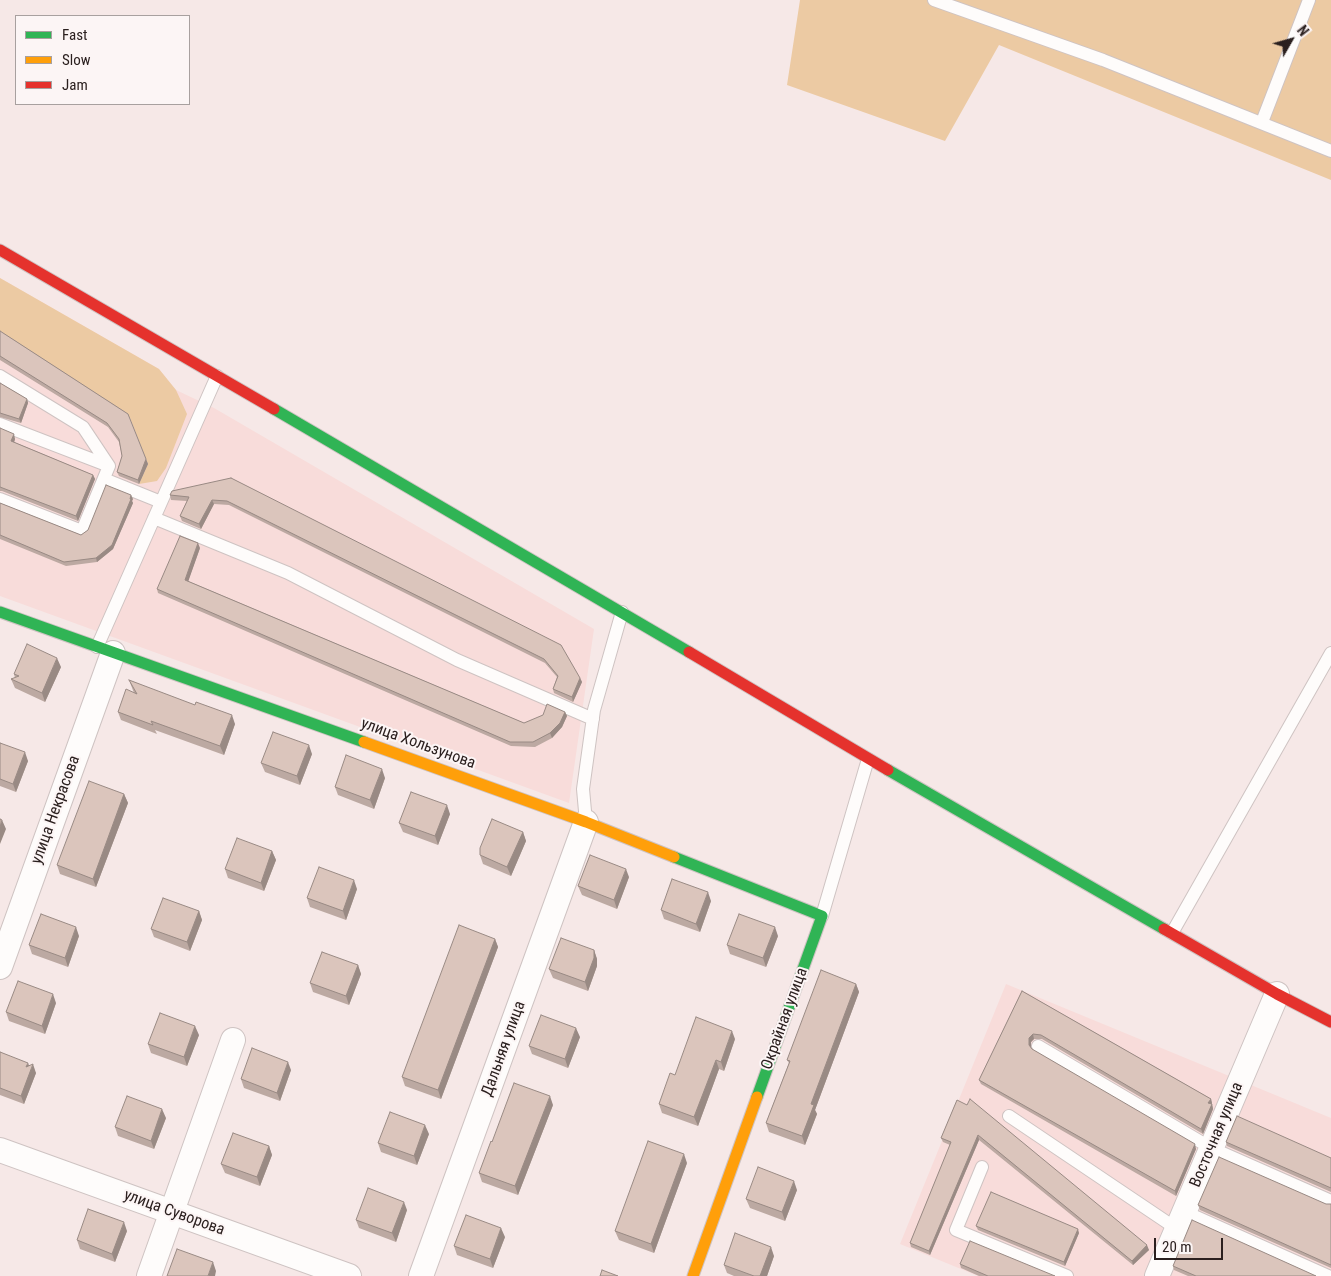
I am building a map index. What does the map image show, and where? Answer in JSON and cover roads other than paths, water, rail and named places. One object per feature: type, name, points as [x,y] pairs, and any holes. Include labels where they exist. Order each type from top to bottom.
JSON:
[{"type":"main road","points":[[0,250],[622,612],[868,759],[1277,994],[1331,1022]]},
{"type":"main road","name":"улица Хользунова","points":[[0,612],[586,822],[822,916]]},
{"type":"main road","name":"Окрайная улица","points":[[693,1276],[822,916]]},
{"type":"street","name":"улица Некрасова","points":[[0,967],[105,650]]},
{"type":"street","name":"Дальняя улица","points":[[421,1276],[586,822]]},
{"type":"street","name":"Восточная улица","points":[[1157,1276],[1277,994]]},
{"type":"street","points":[[149,1276],[233,1040]]},
{"type":"street","name":"улица Суворова","points":[[0,1150],[349,1276]]},
{"type":"lane","points":[[934,0],[955,2],[1262,122],[1331,151]]},
{"type":"lane","points":[[1262,122],[1309,0]]},
{"type":"lane","points":[[0,376],[83,427],[109,466]]},
{"type":"lane","points":[[105,650],[154,518],[217,376]]},
{"type":"lane","points":[[0,424],[109,466]]},
{"type":"lane","points":[[0,498],[82,531],[109,466]]},
{"type":"lane","points":[[104,479],[161,502]]},
{"type":"lane","points":[[154,518],[288,573],[457,660],[593,719]]},
{"type":"lane","points":[[586,822],[583,789],[594,710],[622,612]]},
{"type":"lane","points":[[1172,933],[1331,654]]},
{"type":"lane","name":"Окрайная улица","points":[[822,916],[868,759]]},
{"type":"lane","points":[[1038,1046],[1212,1148],[1331,1201]]},
{"type":"lane","points":[[1009,1116],[1181,1220],[1328,1276]]},
{"type":"lane","points":[[982,1166],[956,1230],[1067,1276]]}]
